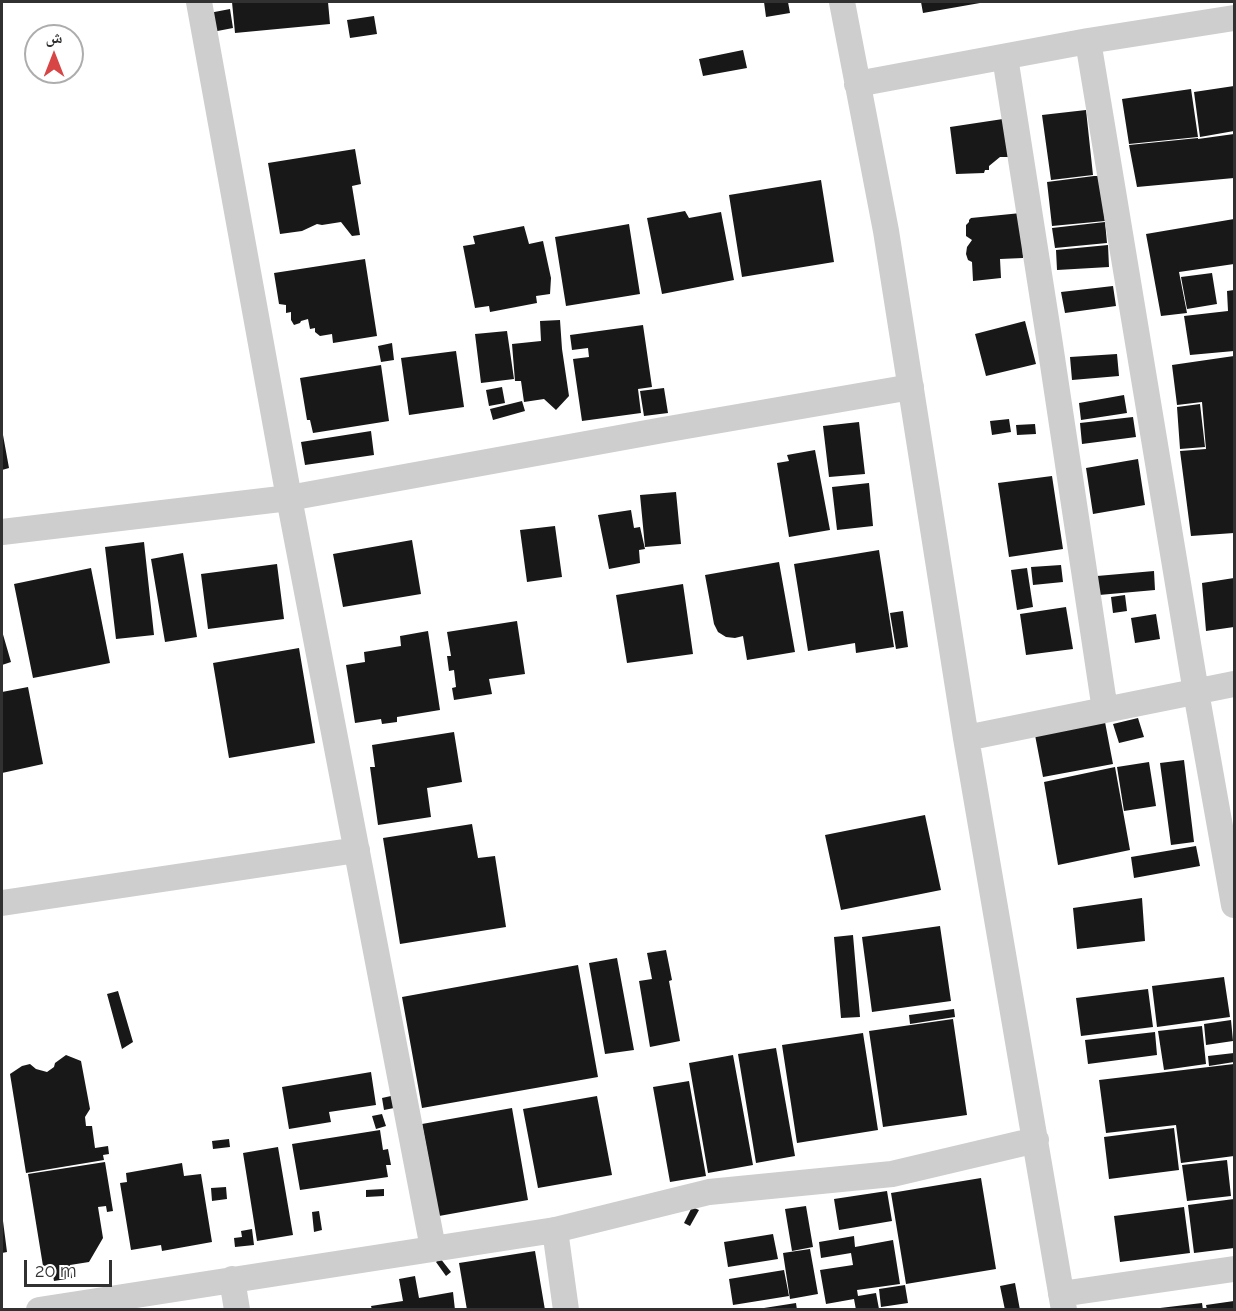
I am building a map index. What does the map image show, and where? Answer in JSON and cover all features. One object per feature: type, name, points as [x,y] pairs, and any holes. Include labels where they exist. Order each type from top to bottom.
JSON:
[{"type":"street","points":[[199,2],[289,498],[433,1248]]},
{"type":"street","points":[[842,2],[886,231],[966,738],[1063,1302],[1234,1269]]},
{"type":"street","points":[[857,84],[1088,41],[1234,18]]},
{"type":"street","points":[[1088,41],[1196,692],[1232,879],[1234,905]]},
{"type":"street","points":[[1005,57],[1105,710]]},
{"type":"street","points":[[2,532],[289,498],[911,387]]},
{"type":"street","points":[[966,738],[1234,684]]},
{"type":"street","points":[[2,903],[357,850]]},
{"type":"street","points":[[39,1310],[555,1230],[709,1192],[892,1174],[1036,1140]]},
{"type":"street","points":[[555,1230],[566,1310]]},
{"type":"street","points":[[232,1279],[237,1310]]},
{"type":"building","points":[[232,2],[328,2],[330,24],[235,33]]},
{"type":"building","points":[[764,2],[788,2],[790,13],[766,17]]},
{"type":"building","points":[[921,2],[979,2],[980,3],[923,13]]},
{"type":"building","points":[[230,9],[233,28],[207,33],[204,14]]},
{"type":"building","points":[[374,16],[377,34],[350,38],[347,20]]},
{"type":"building","points":[[743,50],[747,68],[703,76],[699,59]]},
{"type":"building","points":[[1234,86],[1234,131],[1200,137],[1194,92]]},
{"type":"building","points":[[1191,89],[1198,137],[1129,144],[1122,99]]},
{"type":"building","points":[[1086,110],[1093,175],[1051,180],[1042,115]]},
{"type":"building","points":[[1003,119],[1009,157],[1000,157],[984,173],[956,174],[950,127]]},
{"type":"building","points":[[1234,134],[1234,178],[1137,187],[1129,145]]},
{"type":"building","points":[[355,149],[361,184],[352,186],[360,235],[352,236],[341,222],[317,224],[302,231],[280,234],[268,163]]},
{"type":"building","points":[[1099,176],[1105,221],[1052,226],[1047,182]]},
{"type":"building","points":[[821,180],[834,262],[742,277],[729,195]]},
{"type":"building","points":[[685,211],[689,218],[721,212],[734,280],[662,294],[647,218]]},
{"type":"building","points":[[1021,213],[1023,258],[1000,259],[1001,278],[973,281],[972,262],[968,260],[966,254],[967,247],[972,240],[966,236],[966,225],[969,220]]},
{"type":"building","points":[[1234,219],[1234,264],[1179,272],[1187,313],[1161,316],[1146,234]]},
{"type":"building","points":[[1105,222],[1107,243],[1055,248],[1052,228]]},
{"type":"building","points":[[629,224],[640,294],[566,306],[555,237]]},
{"type":"building","points":[[524,226],[529,244],[543,241],[551,278],[550,294],[536,296],[537,303],[490,312],[489,306],[475,308],[463,246],[475,244],[473,236]]},
{"type":"building","points":[[1108,245],[1109,267],[1057,270],[1056,250]]},
{"type":"building","points":[[365,259],[377,336],[333,343],[332,334],[320,336],[315,332],[315,328],[310,329],[308,319],[294,325],[291,312],[286,313],[286,305],[279,304],[274,273]]},
{"type":"building","points":[[1212,273],[1217,304],[1187,309],[1181,277]]},
{"type":"building","points":[[1113,286],[1116,306],[1065,313],[1061,292]]},
{"type":"building","points":[[1234,290],[1234,351],[1190,355],[1184,316],[1228,311],[1227,291]]},
{"type":"building","points":[[560,320],[569,396],[556,410],[544,399],[524,402],[521,381],[515,381],[512,344],[541,341],[540,321]]},
{"type":"building","points":[[1025,321],[1036,364],[986,376],[975,334]]},
{"type":"building","points":[[643,325],[652,387],[638,389],[641,413],[582,421],[573,359],[589,357],[588,348],[572,350],[570,335]]},
{"type":"building","points":[[507,331],[514,379],[481,383],[475,334]]},
{"type":"building","points":[[392,343],[394,360],[381,362],[378,346]]},
{"type":"building","points":[[456,351],[464,407],[409,415],[401,358]]},
{"type":"building","points":[[1117,354],[1119,376],[1072,380],[1070,357]]},
{"type":"building","points":[[1234,356],[1234,533],[1191,536],[1180,451],[1206,449],[1202,402],[1177,405],[1172,365]]},
{"type":"building","points":[[381,365],[389,421],[313,433],[310,420],[307,420],[300,378]]},
{"type":"building","points":[[502,387],[505,403],[489,406],[486,390]]},
{"type":"building","points":[[664,388],[668,413],[644,416],[640,391]]},
{"type":"building","points":[[1124,395],[1127,413],[1081,420],[1079,403]]},
{"type":"building","points":[[522,401],[525,411],[493,420],[490,409]]},
{"type":"building","points":[[1200,404],[1205,447],[1180,449],[1177,407]]},
{"type":"building","points":[[1133,417],[1136,437],[1082,444],[1080,423]]},
{"type":"building","points":[[1009,419],[1011,432],[992,435],[990,421]]},
{"type":"building","points":[[859,422],[865,474],[829,477],[823,426]]},
{"type":"building","points":[[1035,424],[1036,434],[1017,435],[1016,425]]},
{"type":"building","points":[[371,431],[374,455],[305,465],[301,442]]},
{"type":"building","points":[[2,435],[9,468],[2,470]]},
{"type":"building","points":[[815,450],[830,530],[789,537],[777,463],[789,461],[787,455]]},
{"type":"building","points":[[1138,459],[1145,505],[1093,514],[1086,468]]},
{"type":"building","points":[[1052,476],[1063,549],[1009,557],[998,483]]},
{"type":"building","points":[[869,483],[873,526],[837,530],[832,487]]},
{"type":"building","points":[[676,492],[681,544],[645,547],[640,495]]},
{"type":"building","points":[[631,510],[634,528],[640,527],[645,549],[639,550],[640,563],[609,569],[598,515]]},
{"type":"building","points":[[555,526],[562,577],[527,582],[520,530]]},
{"type":"building","points":[[412,540],[421,594],[343,607],[333,554]]},
{"type":"building","points":[[144,542],[154,635],[116,639],[105,547]]},
{"type":"building","points":[[879,550],[894,647],[856,653],[855,643],[808,651],[794,564]]},
{"type":"building","points":[[183,553],[197,637],[165,642],[151,559]]},
{"type":"building","points":[[779,562],[795,652],[747,660],[743,636],[726,637],[718,632],[714,624],[705,575]]},
{"type":"building","points":[[277,564],[284,619],[208,629],[201,574]]},
{"type":"building","points":[[1061,565],[1063,582],[1033,585],[1031,567]]},
{"type":"building","points":[[91,568],[110,663],[33,678],[14,584]]},
{"type":"building","points":[[1027,568],[1033,607],[1017,610],[1011,570]]},
{"type":"building","points":[[1154,571],[1155,590],[1099,595],[1097,576]]},
{"type":"building","points":[[1234,578],[1234,627],[1206,631],[1202,583]]},
{"type":"building","points":[[683,584],[693,654],[627,663],[616,595]]},
{"type":"building","points":[[1125,595],[1127,611],[1113,613],[1111,597]]},
{"type":"building","points":[[1066,607],[1073,649],[1026,655],[1020,614]]},
{"type":"building","points":[[903,611],[908,647],[896,649],[890,613]]},
{"type":"building","points":[[1156,614],[1160,639],[1135,643],[1131,618]]},
{"type":"building","points":[[517,621],[525,674],[489,679],[492,694],[454,700],[452,688],[456,687],[454,670],[449,671],[447,656],[451,656],[447,632]]},
{"type":"building","points":[[2,631],[11,662],[2,665]]},
{"type":"building","points":[[428,631],[440,710],[397,717],[397,722],[382,724],[381,719],[355,723],[346,665],[365,662],[364,652],[401,646],[400,636]]},
{"type":"building","points":[[299,648],[315,743],[229,758],[213,663]]},
{"type":"building","points":[[28,687],[43,764],[2,773],[2,692]]},
{"type":"building","points":[[1138,718],[1144,737],[1119,743],[1113,724]]},
{"type":"building","points":[[1105,722],[1113,764],[1043,777],[1035,735]]},
{"type":"building","points":[[454,732],[462,782],[427,788],[431,817],[378,825],[370,767],[375,767],[372,745]]},
{"type":"building","points":[[1184,760],[1194,842],[1171,845],[1160,763]]},
{"type":"building","points":[[1149,762],[1156,806],[1124,811],[1117,767]]},
{"type":"building","points":[[1115,767],[1130,850],[1058,865],[1044,782]]},
{"type":"building","points":[[925,815],[941,890],[841,910],[825,835]]},
{"type":"building","points":[[472,824],[478,858],[495,856],[506,927],[400,944],[383,838]]},
{"type":"building","points":[[1196,846],[1200,866],[1134,878],[1131,857]]},
{"type":"building","points":[[1142,898],[1145,941],[1077,949],[1073,908]]},
{"type":"building","points":[[940,926],[951,1001],[872,1012],[862,937]]},
{"type":"building","points":[[853,935],[860,1017],[841,1018],[834,937]]},
{"type":"building","points":[[666,950],[680,1041],[650,1047],[639,981],[652,979],[647,953]]},
{"type":"building","points":[[617,958],[634,1050],[605,1054],[589,963]]},
{"type":"building","points":[[578,965],[598,1077],[422,1108],[402,997]]},
{"type":"building","points":[[1224,977],[1230,1017],[1157,1027],[1152,986]]},
{"type":"building","points":[[1148,989],[1153,1027],[1081,1036],[1076,998]]},
{"type":"building","points":[[118,991],[133,1042],[122,1049],[107,994]]},
{"type":"building","points":[[954,1009],[955,1017],[910,1024],[909,1015]]},
{"type":"building","points":[[953,1019],[967,1115],[883,1127],[869,1031]]},
{"type":"building","points":[[1231,1020],[1233,1041],[1206,1045],[1204,1024]]},
{"type":"building","points":[[1202,1026],[1206,1064],[1164,1070],[1158,1031]]},
{"type":"building","points":[[1155,1032],[1157,1055],[1088,1064],[1085,1040]]},
{"type":"building","points":[[863,1033],[878,1130],[797,1143],[782,1045]]},
{"type":"building","points":[[776,1048],[795,1156],[756,1163],[738,1054]]},
{"type":"building","points":[[1234,1053],[1234,1062],[1209,1066],[1208,1056]]},
{"type":"building","points":[[66,1055],[81,1061],[90,1109],[85,1117],[86,1126],[92,1126],[95,1148],[108,1146],[109,1154],[103,1155],[104,1160],[26,1173],[10,1074],[30,1064],[36,1069],[47,1072]]},
{"type":"building","points":[[733,1055],[753,1165],[708,1173],[689,1063]]},
{"type":"building","points":[[1234,1064],[1234,1156],[1181,1163],[1176,1125],[1106,1133],[1099,1080]]},
{"type":"building","points":[[371,1072],[376,1105],[329,1112],[331,1122],[289,1129],[282,1087]]},
{"type":"building","points":[[689,1081],[706,1176],[670,1182],[653,1087]]},
{"type":"building","points":[[391,1096],[394,1108],[384,1110],[382,1098]]},
{"type":"building","points":[[597,1096],[612,1175],[538,1188],[523,1109]]},
{"type":"building","points":[[512,1108],[528,1200],[439,1216],[422,1124]]},
{"type":"building","points":[[382,1114],[386,1126],[376,1129],[372,1116]]},
{"type":"building","points":[[1174,1128],[1179,1170],[1109,1179],[1104,1137]]},
{"type":"building","points":[[380,1130],[383,1150],[388,1149],[391,1165],[386,1165],[388,1177],[300,1190],[292,1144]]},
{"type":"building","points":[[229,1139],[230,1147],[213,1149],[212,1141]]},
{"type":"building","points":[[278,1147],[293,1235],[257,1241],[243,1153]]},
{"type":"building","points":[[1227,1160],[1231,1196],[1187,1201],[1182,1165]]},
{"type":"building","points":[[105,1162],[113,1211],[107,1212],[106,1206],[98,1207],[103,1238],[89,1262],[70,1265],[72,1278],[54,1281],[51,1265],[43,1266],[28,1174]]},
{"type":"building","points":[[182,1163],[184,1176],[201,1174],[212,1242],[162,1251],[161,1245],[131,1250],[120,1183],[127,1182],[126,1173]]},
{"type":"building","points":[[981,1178],[996,1269],[906,1284],[891,1193]]},
{"type":"building","points":[[226,1187],[227,1199],[212,1201],[211,1188]]},
{"type":"building","points":[[384,1189],[384,1196],[366,1197],[366,1190]]},
{"type":"building","points":[[887,1191],[892,1221],[839,1230],[834,1199]]},
{"type":"building","points":[[1234,1199],[1234,1248],[1194,1253],[1188,1205]]},
{"type":"building","points":[[806,1206],[813,1247],[792,1251],[785,1209]]},
{"type":"building","points":[[692,1207],[699,1210],[690,1226],[684,1223]]},
{"type":"building","points":[[1184,1207],[1190,1253],[1120,1262],[1114,1216]]},
{"type":"building","points":[[319,1211],[322,1230],[314,1232],[312,1212]]},
{"type":"building","points":[[2,1221],[7,1252],[2,1253]]},
{"type":"building","points":[[252,1229],[254,1245],[235,1247],[234,1238],[242,1237],[241,1231]]},
{"type":"building","points":[[773,1234],[778,1259],[728,1267],[724,1242]]},
{"type":"building","points":[[854,1236],[855,1247],[893,1240],[900,1284],[857,1290],[858,1296],[876,1293],[879,1309],[856,1310],[854,1299],[826,1304],[820,1270],[853,1265],[851,1253],[821,1258],[819,1242]]},
{"type":"building","points":[[810,1249],[818,1294],[790,1299],[783,1253]]},
{"type":"building","points":[[535,1251],[545,1310],[467,1310],[459,1263]]},
{"type":"building","points":[[440,1258],[451,1272],[446,1276],[436,1262]]},
{"type":"building","points":[[784,1270],[789,1296],[733,1305],[729,1279]]},
{"type":"building","points":[[415,1276],[419,1298],[453,1292],[455,1310],[372,1310],[371,1306],[403,1301],[399,1279]]},
{"type":"building","points":[[1015,1283],[1020,1310],[1005,1310],[1000,1286]]},
{"type":"building","points":[[905,1285],[908,1303],[881,1307],[879,1289]]},
{"type":"building","points":[[1234,1301],[1234,1310],[1207,1310],[1206,1305]]},
{"type":"building","points":[[796,1303],[797,1310],[765,1310],[764,1308]]},
{"type":"building","points":[[1202,1303],[1203,1310],[1160,1310],[1160,1308]]}]
